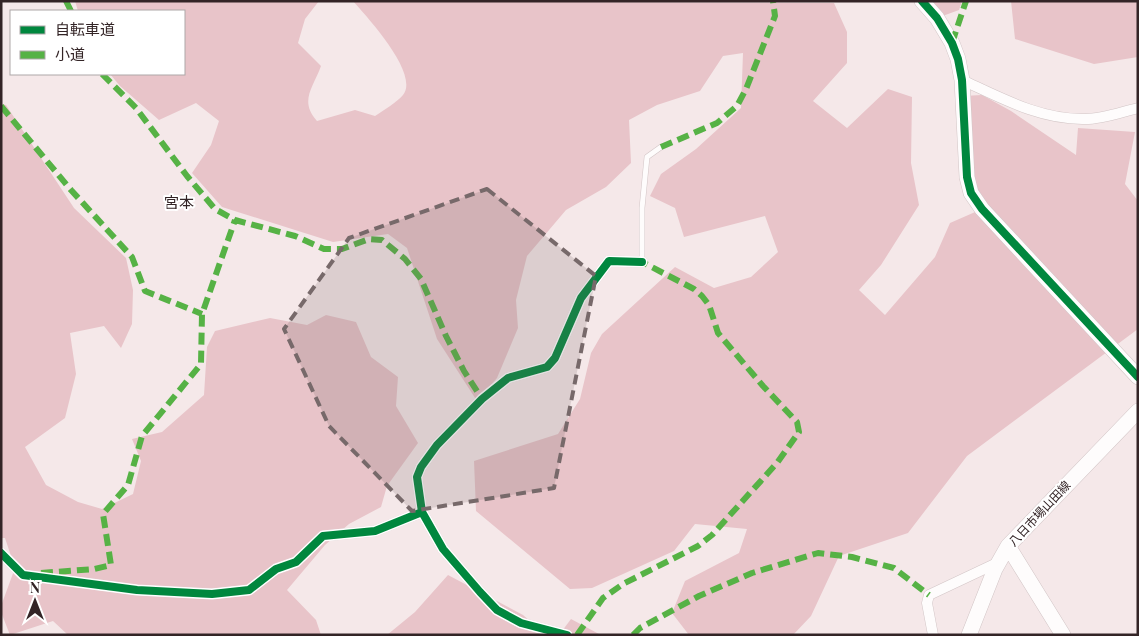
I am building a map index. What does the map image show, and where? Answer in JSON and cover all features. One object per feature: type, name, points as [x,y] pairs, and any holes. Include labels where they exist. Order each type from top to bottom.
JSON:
[{"type":"street","points":[[922,1],[937,18],[952,42],[962,80],[967,177],[971,193],[982,209],[1138,377]]},
{"type":"street","points":[[962,80],[1042,114],[1060,118],[1086,119],[1106,117],[1138,108]]},
{"type":"street","points":[[567,635],[521,623],[497,610],[443,549],[422,512],[417,477],[421,467],[437,445],[482,399],[508,378],[547,367],[555,358],[580,298],[609,261],[642,262]]},
{"type":"street","name":"八日市場山田線","points":[[969,635],[999,562],[1008,546],[1138,411]]},
{"type":"street","points":[[1,553],[23,575],[137,590],[212,594],[249,590],[276,569],[296,562],[323,536],[374,531],[422,512]]},
{"type":"street","points":[[1008,546],[1063,635]]},
{"type":"street","points":[[933,635],[927,603],[929,596],[999,562]]},
{"type":"lane","points":[[642,262],[642,208],[647,157],[661,147]]},
{"type":"highlighted area","points":[[487,189],[596,276],[554,488],[412,511],[329,426],[284,329],[349,238]]},
{"type":"shaded area","points":[[75,1],[319,1],[305,19],[298,43],[321,66],[311,88],[308,101],[312,114],[317,121],[355,110],[375,116],[400,98],[406,86],[404,74],[390,46],[353,1],[834,3],[847,32],[847,63],[813,101],[847,128],[888,89],[912,97],[911,163],[919,205],[881,265],[859,290],[885,315],[935,257],[950,223],[982,209],[971,193],[963,96],[982,95],[1011,111],[1076,155],[1078,128],[1135,132],[1125,184],[1138,201],[1138,329],[967,456],[908,533],[839,556],[811,616],[793,635],[689,635],[672,613],[685,581],[739,553],[747,529],[695,524],[674,551],[592,588],[570,589],[476,511],[474,461],[558,434],[580,399],[591,353],[602,334],[675,267],[714,288],[751,277],[778,252],[765,216],[684,237],[675,208],[650,196],[661,174],[696,149],[741,108],[743,53],[723,56],[700,91],[657,105],[629,120],[631,163],[606,187],[566,210],[527,256],[516,300],[518,328],[497,378],[477,401],[437,339],[407,248],[388,234],[333,242],[222,207],[192,173],[211,145],[219,121],[196,103],[159,120],[120,86],[111,75],[185,75],[185,10],[78,10]]},
{"type":"shaded area","points":[[922,1],[962,1],[959,10],[937,18]]},
{"type":"shaded area","points":[[1011,1],[1138,1],[1138,57],[1094,64],[1015,39]]},
{"type":"shaded area","points":[[1,104],[6,105],[74,208],[126,258],[133,290],[132,324],[121,348],[104,326],[70,333],[76,374],[65,418],[25,447],[46,485],[78,502],[102,509],[133,494],[141,461],[132,439],[162,432],[204,395],[207,347],[215,331],[270,318],[307,325],[326,315],[356,322],[371,357],[398,377],[396,406],[418,443],[387,486],[381,507],[349,524],[325,545],[287,590],[316,620],[321,635],[68,635],[53,621],[10,635],[1,612],[1,606],[15,568],[5,538],[1,538]]},
{"type":"shaded area","points":[[448,575],[523,615],[546,635],[387,635],[415,612]]},
{"type":"shaded area","points":[[571,619],[599,634],[600,635],[559,635]]},
{"type":"marked path","points":[[66,1],[70,10]]},
{"type":"marked path","points":[[661,147],[717,123],[737,106],[746,89],[775,16],[773,1]]},
{"type":"marked path","points":[[952,43],[966,1]]},
{"type":"marked path","points":[[103,75],[136,108],[187,176],[215,209],[235,220],[295,236],[324,249],[342,249],[369,239],[382,240],[405,259],[421,279],[446,336],[464,371],[482,399]]},
{"type":"marked path","points":[[1,106],[71,190],[132,257],[145,291],[202,314]]},
{"type":"marked path","points":[[41,573],[94,569],[111,565],[103,514],[128,485],[142,436],[201,364],[202,314],[235,220]]},
{"type":"marked path","points":[[577,635],[603,598],[623,584],[698,546],[712,535],[777,463],[799,432],[797,422],[763,386],[718,333],[709,305],[702,296],[694,289],[642,262]]},
{"type":"marked path","points":[[633,635],[640,628],[699,596],[752,573],[818,553],[852,557],[894,568],[929,595]]},
{"type":"cycle path","points":[[922,1],[937,18],[952,43],[958,59],[962,80],[967,177],[971,193],[982,209],[1138,377]]},
{"type":"cycle path","points":[[567,635],[521,623],[497,610],[443,549],[422,512],[417,477],[421,467],[437,445],[482,399],[508,378],[547,367],[555,358],[581,298],[609,261],[642,262]]},
{"type":"cycle path","points":[[1,553],[23,575],[137,590],[212,594],[249,590],[276,569],[296,562],[323,536],[375,531],[422,512]]},
{"type":"district","name":"宮本","points":[[179,202]]}]
